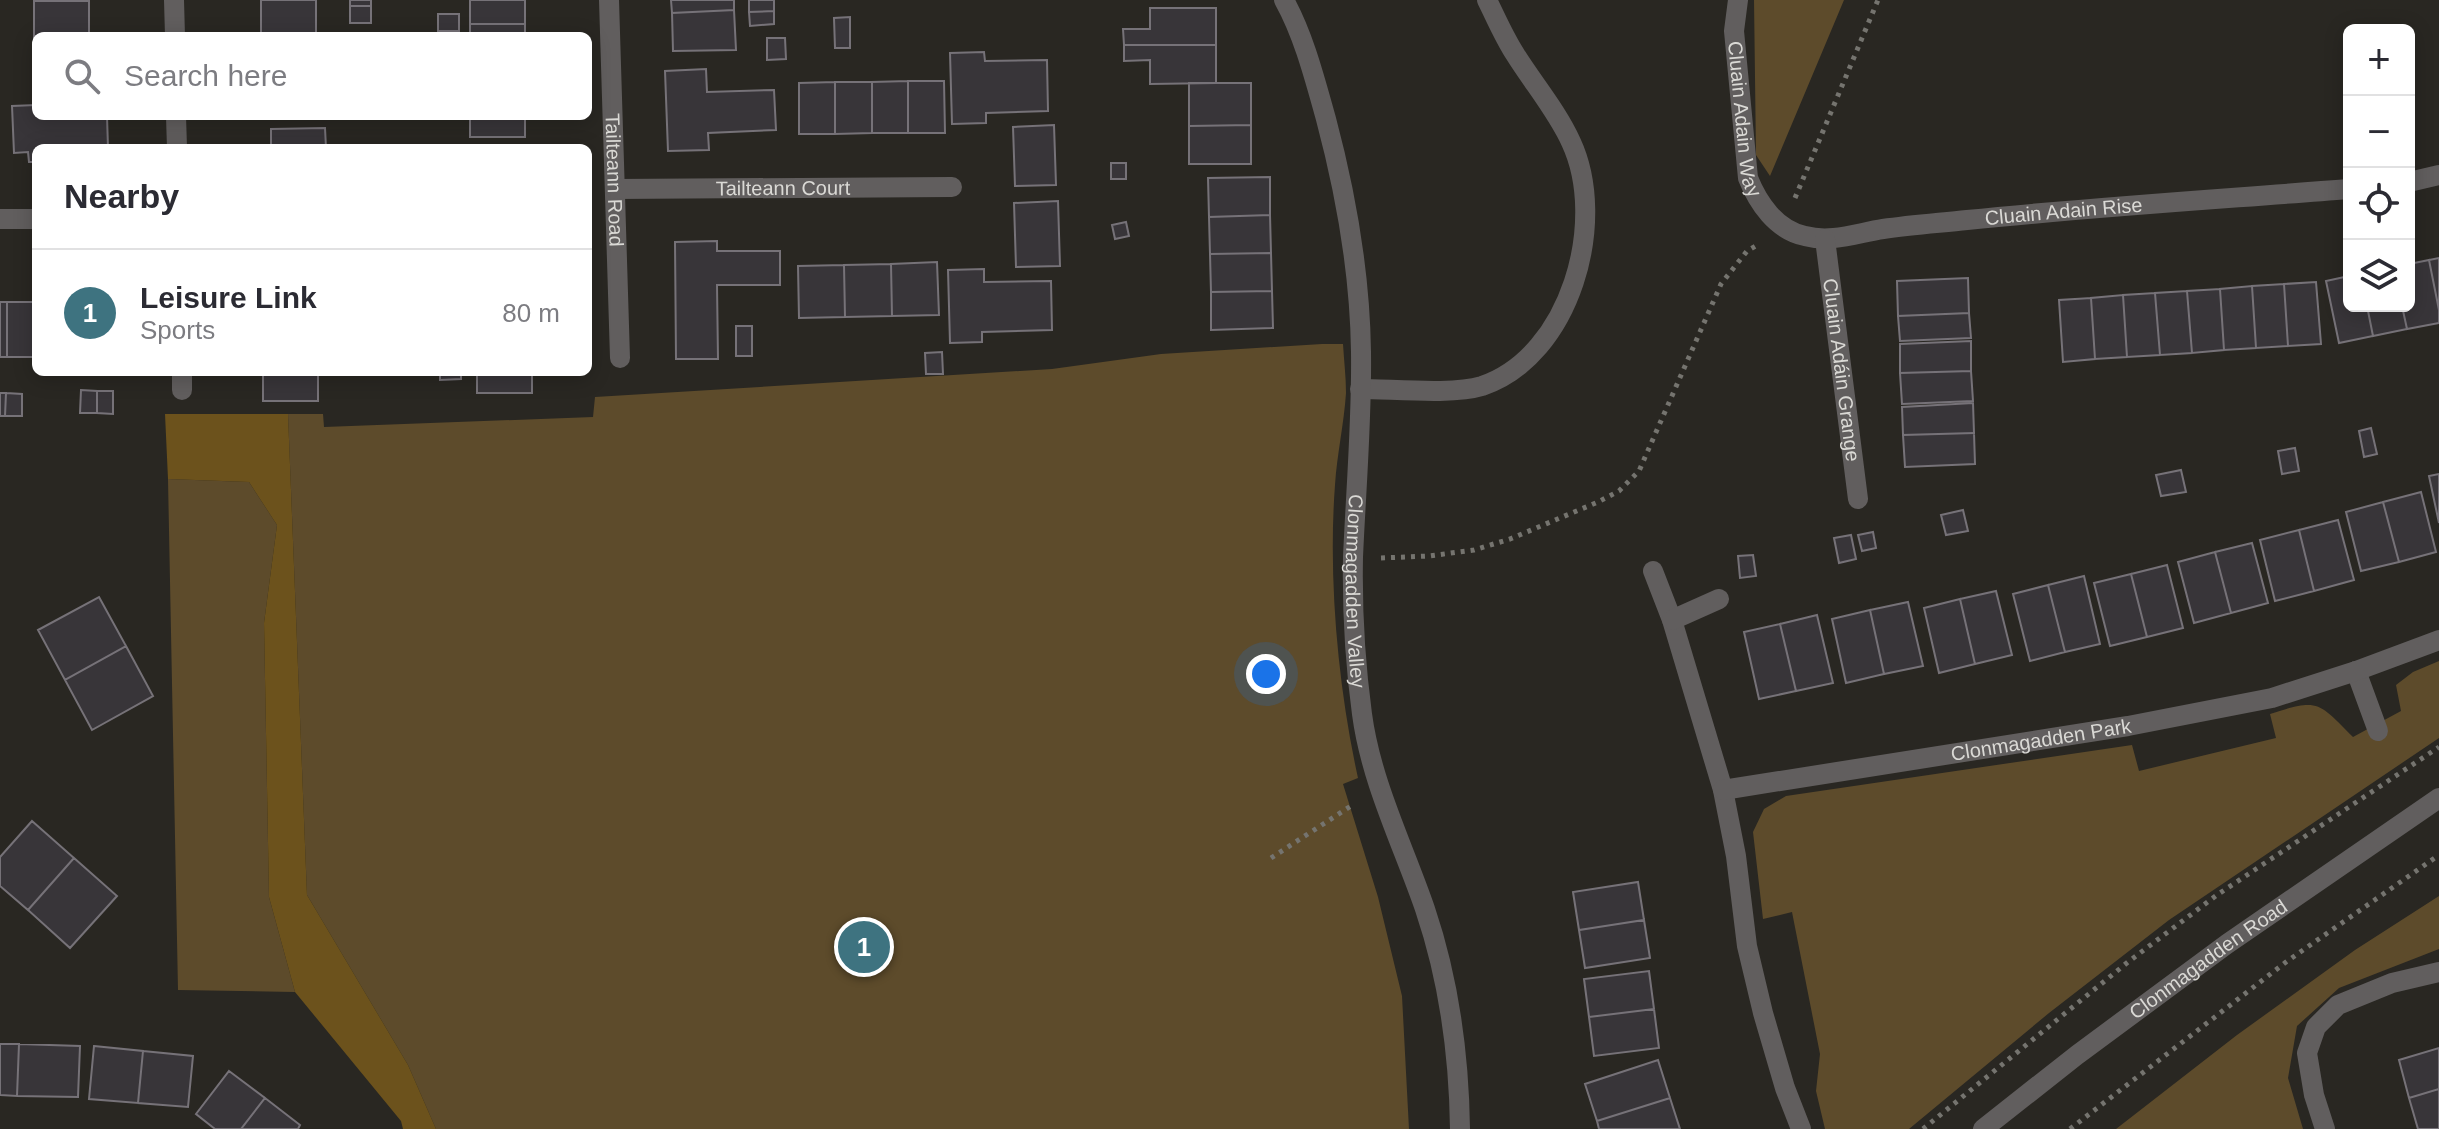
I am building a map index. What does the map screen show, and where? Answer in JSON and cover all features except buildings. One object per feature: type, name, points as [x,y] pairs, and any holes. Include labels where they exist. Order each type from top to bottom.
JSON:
[{"type":"street","points":[[174,0],[175,32]]},
{"type":"street","name":"Tailteann Road","points":[[609,0],[620,358]]},
{"type":"street","name":"Clonmagadden Valley","points":[[1284,0],[1314,73],[1338,163],[1353,258],[1361,351],[1353,620],[1362,717],[1380,787],[1425,910],[1447,987],[1460,1090],[1460,1129]]},
{"type":"street","points":[[1360,389],[1466,390],[1500,378],[1524,361],[1546,336],[1562,310],[1581,258],[1587,220],[1572,142],[1515,54],[1487,0]]},
{"type":"street","name":"Cluain Adain Way","points":[[1738,0],[1734,31],[1748,178],[1757,199],[1783,227]]},
{"type":"street","points":[[176,120],[177,144]]},
{"type":"street","points":[[2415,181],[2439,175]]},
{"type":"street","name":"Tailteann Court","points":[[615,189],[952,187]]},
{"type":"street","name":"Cluain Adain Rise","points":[[1783,227],[1803,236],[1825,239],[1884,229],[2059,210],[2343,189]]},
{"type":"street","points":[[0,219],[32,219]]},
{"type":"street","name":"Cluain Adáin Grange","points":[[1825,239],[1858,499]]},
{"type":"street","points":[[1653,571],[1672,620],[1723,790],[1736,856],[1747,946],[1785,1088],[1801,1129]]},
{"type":"street","points":[[1672,620],[1719,599]]},
{"type":"street","name":"Clonmagadden Park","points":[[1723,790],[2128,726],[2272,698],[2439,640]]},
{"type":"street","points":[[2356,671],[2378,731]]},
{"type":"street","name":"Clonmagadden Road","points":[[1983,1129],[2227,944],[2439,798]]},
{"type":"street","points":[[2325,1129],[2314,1095],[2307,1053],[2316,1027],[2338,1005],[2392,983],[2439,972]]},
{"type":"path","points":[[1353,560],[1474,550],[1510,539],[1619,491],[1639,471],[1721,284],[1747,251],[1778,235],[1783,227],[1878,0]]},
{"type":"path","points":[[1923,1129],[2128,962],[2217,895],[2439,747]]},
{"type":"path","points":[[1271,858],[1380,787]]},
{"type":"path","points":[[2070,1129],[2286,962],[2439,855]]},
{"type":"shaded area","points":[[1754,0],[1844,0],[1770,176],[1756,155]]},
{"type":"shaded area","points":[[1343,344],[1346,381],[1335,485],[1334,595],[1340,670],[1358,778],[1343,784],[1378,897],[1402,996],[1409,1129],[436,1129],[408,1065],[307,895],[288,414],[323,414],[324,427],[593,417],[595,397],[1052,369],[1161,354]]},
{"type":"shaded area","points":[[165,414],[288,414],[307,895],[408,1065],[436,1129],[403,1129],[401,1121],[295,992],[269,897],[264,623],[277,525],[249,482],[168,479]]},
{"type":"shaded area","points":[[168,479],[249,482],[277,525],[264,623],[269,897],[295,992],[178,990]]},
{"type":"shaded area","points":[[2439,661],[2439,738],[2169,920],[2049,1013],[1909,1129],[1825,1129],[1816,1091],[1820,1054],[1792,912],[1763,919],[1753,832],[1764,809],[1786,796],[2132,745],[2139,771],[2276,738],[2270,714],[2299,706],[2317,706],[2324,710],[2353,737],[2401,711],[2396,685],[2413,672]]},
{"type":"shaded area","points":[[2439,896],[2439,949],[2339,988],[2297,1026],[2288,1078],[2303,1129],[2116,1129],[2237,1035],[2355,950]]},
{"type":"place","name":"Leisure Link","points":[[864,947]]}]
